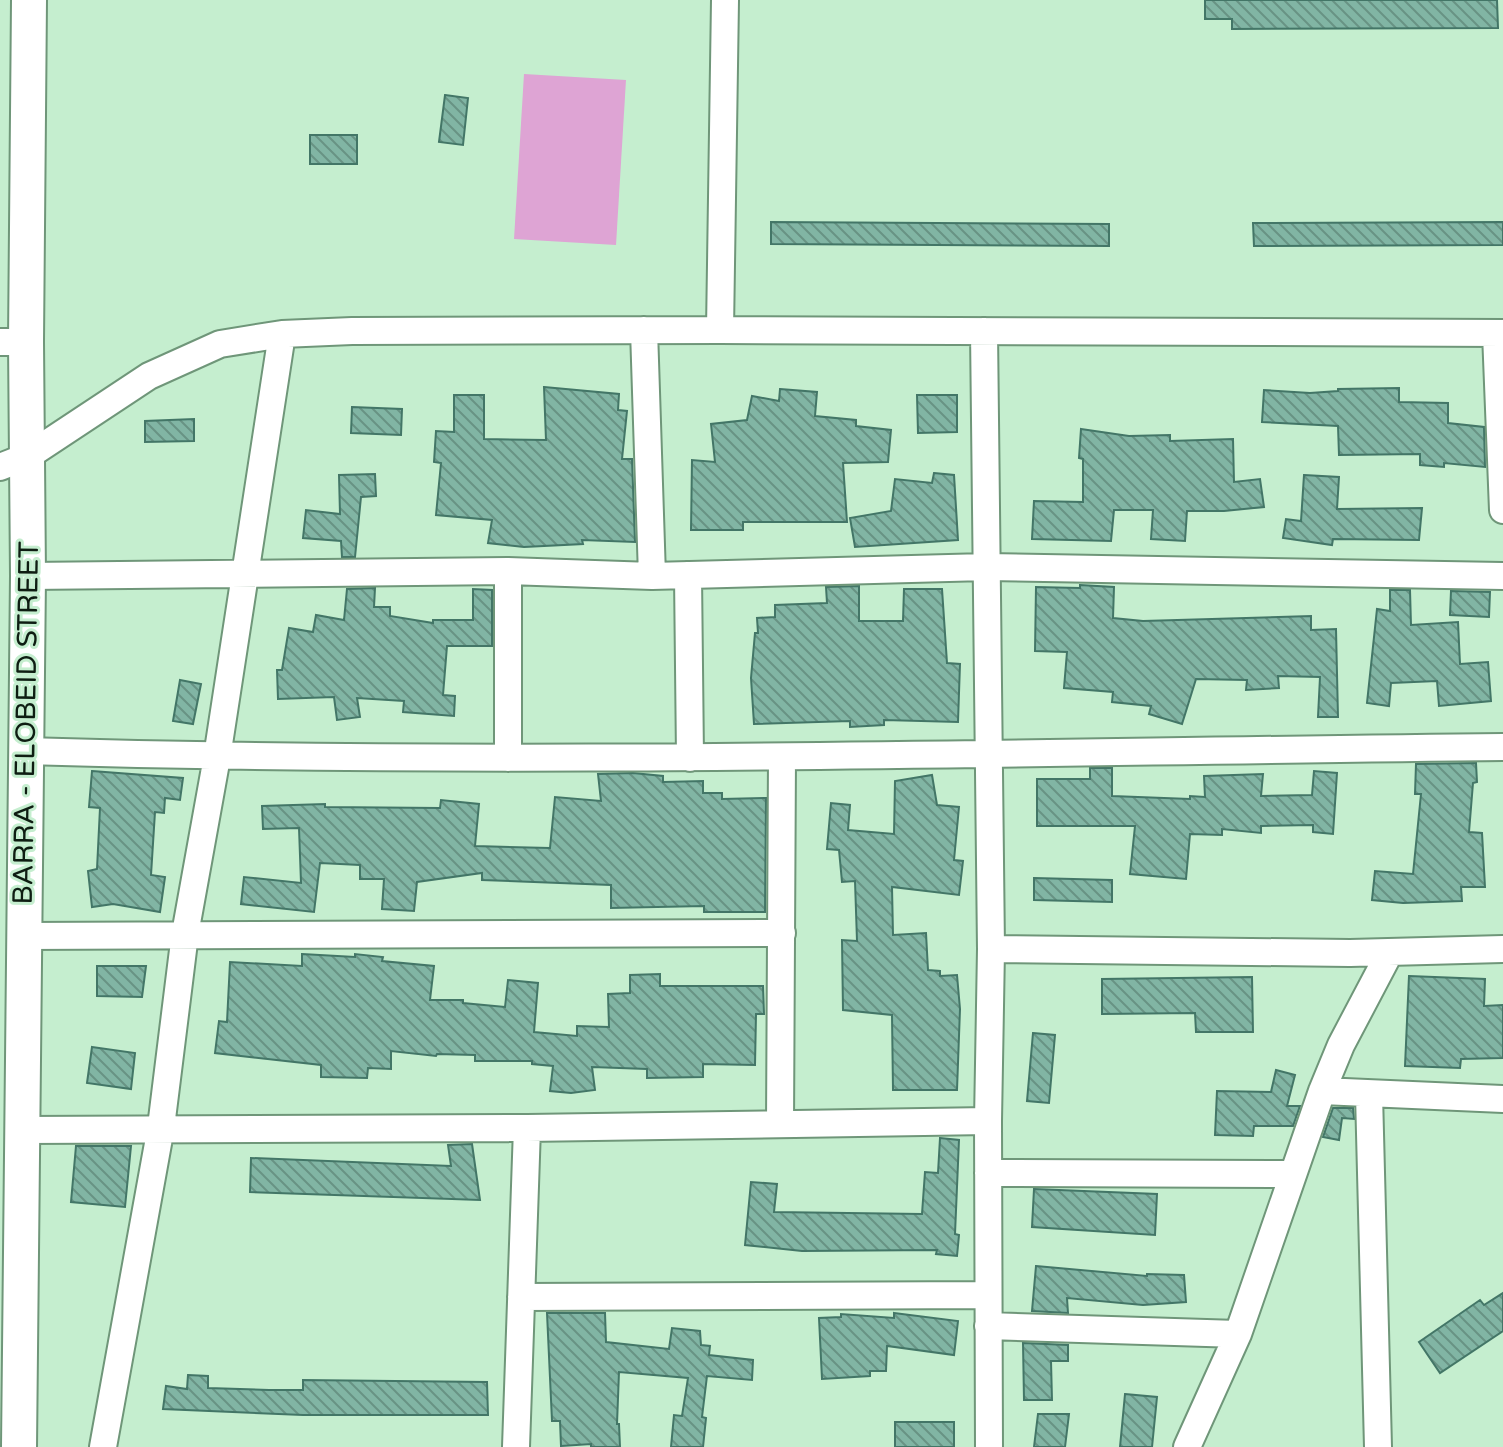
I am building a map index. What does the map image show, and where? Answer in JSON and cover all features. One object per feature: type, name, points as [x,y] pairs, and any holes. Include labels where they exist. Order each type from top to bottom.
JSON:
[{"type":"main road","name":"BARRA - ELOBEID STREET","points":[[19,1447],[24,1130],[12,1092],[24,936],[28,576],[14,462],[13,342],[29,0]]},
{"type":"street","points":[[720,330],[725,0]]},
{"type":"street","points":[[644,330],[652,576]]},
{"type":"street","points":[[14,462],[149,376],[220,344],[282,334],[644,330],[1500,333],[1503,510]]},
{"type":"street","points":[[984,331],[991,949],[987,1295],[989,1447]]},
{"type":"street","points":[[103,1447],[161,1127],[185,934],[217,757],[282,334]]},
{"type":"street","points":[[28,576],[508,571],[652,576],[986,567],[1503,576]]},
{"type":"street","points":[[508,571],[508,758]]},
{"type":"street","points":[[688,575],[690,758]]},
{"type":"street","points":[[25,751],[217,757],[782,758],[1503,747]]},
{"type":"street","points":[[780,1124],[782,758]]},
{"type":"street","points":[[24,936],[782,933]]},
{"type":"street","points":[[991,949],[1390,952],[1503,949]]},
{"type":"street","points":[[1187,1447],[1238,1334],[1322,1091],[1341,1045],[1390,952]]},
{"type":"street","points":[[1322,1091],[1503,1099]]},
{"type":"street","points":[[1369,1094],[1378,1447]]},
{"type":"street","points":[[24,1130],[161,1127],[527,1128],[988,1121]]},
{"type":"street","points":[[516,1447],[527,1128]]},
{"type":"street","points":[[988,1173],[1293,1174]]},
{"type":"street","points":[[521,1297],[987,1295]]},
{"type":"street","points":[[988,1326],[1238,1334]]},
{"type":"shaded area","points":[[524,74],[626,80],[616,245],[514,239]]},
{"type":"building","points":[[1205,0],[1497,0],[1498,28],[1232,29],[1232,19],[1205,19]]},
{"type":"building","points":[[445,95],[468,98],[463,145],[439,142]]},
{"type":"building","points":[[310,135],[357,135],[357,164],[310,164]]},
{"type":"building","points":[[771,222],[1109,224],[1109,246],[771,244]]},
{"type":"building","points":[[1503,222],[1503,245],[1254,246],[1253,223]]},
{"type":"building","points":[[544,387],[619,394],[618,410],[627,411],[622,459],[632,459],[635,542],[582,540],[583,544],[524,547],[488,543],[492,520],[436,515],[441,463],[434,462],[436,431],[454,432],[454,395],[484,395],[484,439],[546,440]]},
{"type":"building","points":[[1399,388],[1399,402],[1448,403],[1448,423],[1484,427],[1485,467],[1444,463],[1444,467],[1420,465],[1420,454],[1339,455],[1338,426],[1262,422],[1264,390],[1310,393],[1338,389]]},
{"type":"building","points":[[780,389],[817,392],[815,416],[856,420],[856,426],[891,430],[888,462],[843,463],[847,522],[743,522],[743,530],[691,530],[692,460],[715,462],[711,424],[747,420],[752,396],[779,401]]},
{"type":"building","points":[[917,395],[957,395],[957,432],[918,433]]},
{"type":"building","points":[[352,407],[402,409],[401,435],[351,433]]},
{"type":"building","points":[[194,419],[194,441],[145,442],[145,421]]},
{"type":"building","points":[[1081,429],[1129,436],[1170,435],[1170,441],[1233,439],[1234,482],[1260,479],[1264,507],[1187,511],[1185,541],[1151,539],[1153,510],[1114,510],[1111,541],[1032,539],[1034,501],[1083,502],[1083,459],[1079,458]]},
{"type":"building","points":[[934,473],[954,475],[958,540],[855,547],[850,518],[891,511],[895,479],[932,483]]},
{"type":"building","points":[[375,474],[376,496],[361,497],[355,557],[342,557],[341,541],[303,538],[306,510],[340,514],[339,475]]},
{"type":"building","points":[[1304,475],[1339,477],[1337,509],[1422,508],[1419,540],[1333,539],[1332,545],[1283,538],[1286,519],[1301,521]]},
{"type":"building","points":[[1080,585],[1114,587],[1113,618],[1143,621],[1311,616],[1311,630],[1336,629],[1338,717],[1318,717],[1320,677],[1278,676],[1279,688],[1246,690],[1247,680],[1196,679],[1182,724],[1149,714],[1151,706],[1112,702],[1113,692],[1064,688],[1067,652],[1035,651],[1036,587],[1080,588]]},
{"type":"building","points":[[859,586],[859,621],[903,621],[904,589],[942,589],[947,663],[960,664],[958,722],[884,720],[884,725],[850,727],[850,721],[754,724],[751,678],[755,633],[758,633],[757,618],[775,617],[775,605],[827,603],[826,587]]},
{"type":"building","points":[[375,588],[374,607],[390,607],[390,616],[433,623],[433,620],[473,620],[473,589],[492,590],[492,646],[447,646],[443,695],[455,696],[454,716],[403,712],[404,701],[357,698],[360,717],[337,720],[334,697],[278,699],[277,670],[282,670],[289,628],[313,632],[316,615],[344,620],[347,589]]},
{"type":"building","points":[[1390,590],[1410,590],[1411,625],[1458,622],[1460,664],[1488,662],[1491,701],[1439,706],[1437,681],[1391,683],[1389,706],[1367,703],[1377,609],[1390,611]]},
{"type":"building","points":[[1451,591],[1490,592],[1489,617],[1450,615]]},
{"type":"building","points":[[180,680],[201,684],[193,724],[173,721]]},
{"type":"building","points":[[1476,763],[1477,782],[1473,783],[1469,832],[1482,833],[1485,887],[1461,887],[1462,901],[1403,903],[1372,900],[1375,871],[1413,874],[1421,794],[1415,794],[1416,764]]},
{"type":"building","points":[[1090,768],[1112,768],[1112,796],[1190,799],[1190,796],[1205,797],[1204,776],[1263,774],[1261,796],[1312,795],[1314,771],[1337,773],[1333,834],[1313,832],[1313,825],[1261,826],[1261,833],[1222,829],[1222,835],[1190,834],[1186,879],[1130,874],[1135,826],[1037,826],[1037,779],[1090,779]]},
{"type":"building","points":[[92,771],[183,778],[180,800],[165,798],[164,813],[155,812],[151,875],[165,877],[160,912],[113,904],[92,907],[88,871],[97,869],[100,808],[89,807]]},
{"type":"building","points":[[598,774],[663,776],[663,782],[703,781],[703,793],[722,793],[722,799],[766,798],[765,912],[704,912],[704,906],[611,908],[611,885],[482,880],[482,873],[417,882],[414,911],[382,909],[384,879],[360,879],[360,865],[320,863],[314,912],[241,904],[244,877],[301,883],[299,828],[263,829],[262,806],[325,804],[325,807],[440,808],[441,800],[479,804],[475,846],[550,848],[555,797],[601,801]]},
{"type":"building","points":[[932,775],[937,805],[959,807],[954,860],[963,861],[959,895],[892,887],[893,935],[926,933],[928,970],[940,971],[940,976],[957,975],[960,1009],[957,1090],[893,1090],[892,1015],[843,1010],[842,940],[857,941],[855,881],[842,882],[839,850],[827,849],[831,803],[850,805],[848,830],[894,834],[895,781]]},
{"type":"building","points":[[1034,878],[1112,880],[1112,902],[1034,900]]},
{"type":"building","points":[[302,954],[355,957],[355,954],[383,957],[382,961],[434,966],[430,1000],[463,1000],[463,1003],[505,1007],[508,980],[538,983],[534,1032],[577,1036],[577,1026],[609,1027],[608,994],[630,993],[630,975],[660,974],[660,986],[763,986],[764,1014],[756,1014],[755,1065],[703,1064],[703,1077],[647,1078],[647,1069],[592,1067],[595,1090],[571,1093],[550,1091],[553,1066],[532,1064],[532,1061],[475,1061],[475,1055],[436,1056],[391,1051],[391,1069],[368,1068],[367,1078],[321,1077],[321,1065],[215,1053],[219,1021],[227,1022],[230,962],[302,966]]},
{"type":"building","points":[[97,966],[146,966],[142,997],[97,996]]},
{"type":"building","points":[[1409,976],[1485,979],[1484,1006],[1503,1005],[1503,1058],[1461,1059],[1460,1068],[1405,1066]]},
{"type":"building","points":[[1252,977],[1253,1032],[1196,1032],[1195,1013],[1102,1014],[1102,979]]},
{"type":"building","points":[[1033,1033],[1055,1035],[1049,1103],[1027,1101]]},
{"type":"building","points":[[92,1047],[135,1053],[131,1089],[87,1083]]},
{"type":"building","points":[[1276,1070],[1295,1075],[1287,1106],[1300,1106],[1293,1126],[1254,1126],[1253,1136],[1215,1135],[1217,1091],[1271,1092]]},
{"type":"building","points":[[1333,1108],[1353,1108],[1354,1119],[1342,1118],[1339,1140],[1323,1137]]},
{"type":"building","points":[[940,1138],[959,1140],[957,1256],[936,1254],[937,1250],[802,1251],[745,1245],[751,1182],[777,1184],[774,1212],[922,1214],[925,1172],[938,1173]]},
{"type":"building","points":[[472,1144],[480,1200],[250,1192],[251,1158],[451,1166],[448,1145]]},
{"type":"building","points":[[76,1146],[131,1146],[125,1207],[71,1202]]},
{"type":"building","points":[[1034,1189],[1157,1194],[1155,1235],[1032,1227]]},
{"type":"building","points":[[1036,1266],[1147,1276],[1184,1275],[1186,1302],[1143,1305],[1067,1298],[1068,1313],[1032,1311]]},
{"type":"building","points":[[1503,1293],[1503,1331],[1440,1373],[1419,1342],[1480,1300],[1484,1305]]},
{"type":"building","points":[[547,1313],[605,1313],[606,1342],[669,1349],[672,1328],[700,1331],[701,1345],[710,1346],[709,1355],[753,1360],[752,1380],[707,1376],[702,1417],[706,1418],[703,1447],[671,1447],[674,1415],[682,1416],[688,1378],[619,1372],[617,1424],[620,1447],[591,1447],[591,1444],[561,1446],[560,1421],[552,1421]]},
{"type":"building","points":[[894,1313],[958,1321],[954,1355],[887,1346],[886,1371],[870,1371],[870,1376],[822,1379],[819,1318],[841,1317],[841,1314],[894,1318]]},
{"type":"building","points":[[1023,1343],[1068,1345],[1068,1361],[1051,1361],[1052,1400],[1024,1400]]},
{"type":"building","points":[[188,1375],[208,1376],[208,1388],[269,1390],[303,1390],[303,1380],[487,1382],[488,1415],[303,1415],[163,1409],[166,1386],[187,1389]]},
{"type":"building","points":[[1125,1394],[1157,1397],[1152,1447],[1120,1447]]},
{"type":"building","points":[[1038,1414],[1069,1414],[1065,1447],[1034,1447]]},
{"type":"building","points":[[895,1422],[954,1422],[954,1447],[895,1447]]}]
